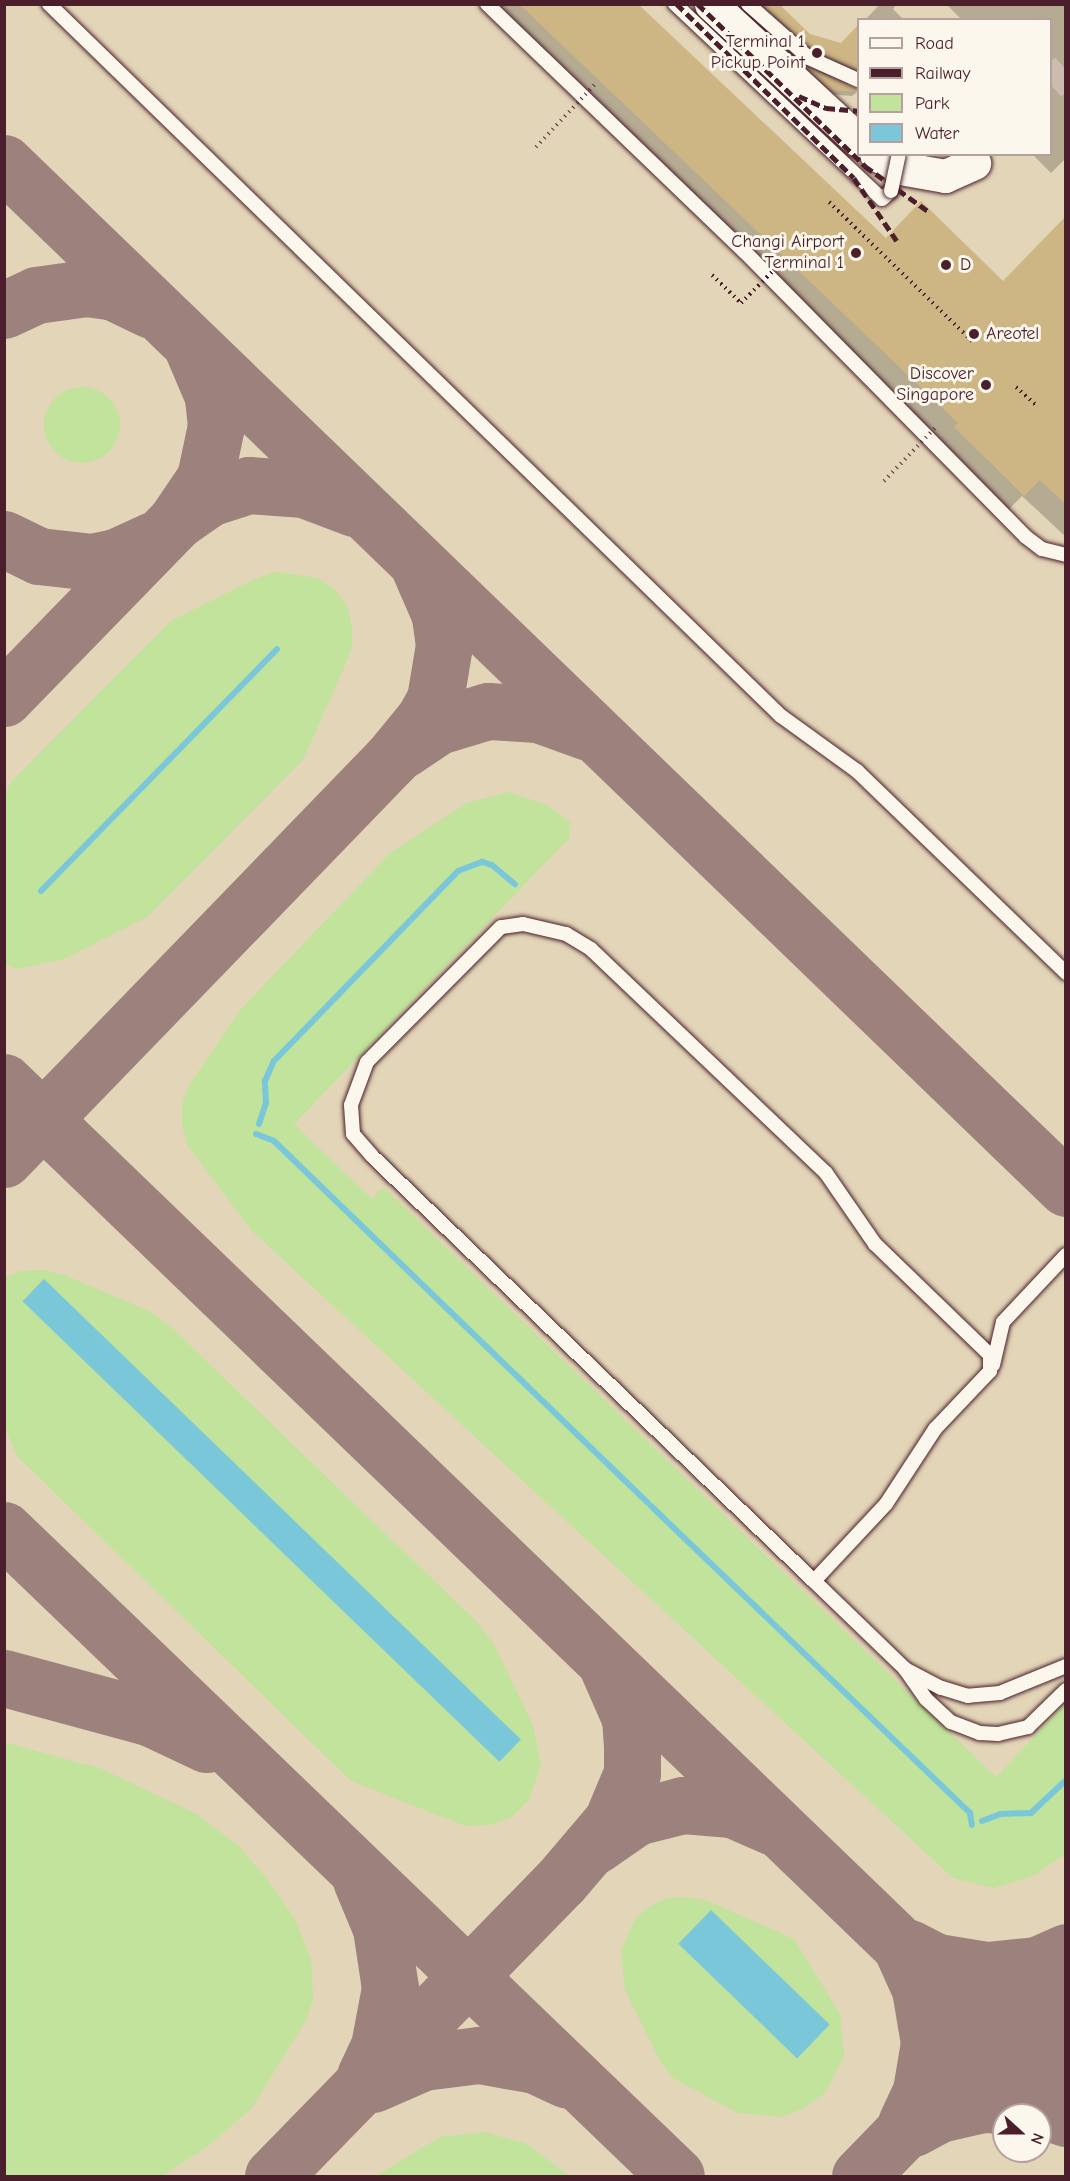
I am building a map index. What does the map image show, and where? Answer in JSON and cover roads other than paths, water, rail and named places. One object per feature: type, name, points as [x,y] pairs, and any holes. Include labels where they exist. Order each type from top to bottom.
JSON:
[{"type":"main road","points":[[711,4],[857,139]]},
{"type":"main road","points":[[891,156],[900,168],[945,176],[974,163]]},
{"type":"lane","points":[[49,4],[781,716],[856,771],[1065,973]]},
{"type":"lane","points":[[487,4],[745,252],[1026,537],[1042,549],[1065,555]]},
{"type":"lane","points":[[675,4],[882,199],[891,191],[891,156]]},
{"type":"lane","points":[[748,4],[809,58],[857,80]]},
{"type":"lane","points":[[990,1371],[987,1350],[875,1244],[826,1173],[591,949],[566,934],[523,924],[501,927],[379,1047],[358,1078],[351,1105],[354,1134],[372,1156],[905,1669],[926,1699],[951,1722],[980,1733],[998,1734],[1028,1727],[1065,1690]]},
{"type":"lane","points":[[814,1581],[871,1523],[935,1429],[990,1371],[1003,1323],[1065,1255]]},
{"type":"lane","points":[[905,1669],[941,1689],[968,1696],[1000,1693],[1065,1666]]},
{"type":"water","points":[[44,1279],[521,1740],[499,1762],[22,1301]]},
{"type":"water","points":[[711,1910],[830,2025],[797,2058],[678,1944]]},
{"type":"waterway","points":[[41,891],[277,649]]},
{"type":"waterway","points":[[259,1124],[266,1103],[265,1081],[274,1061],[458,871],[482,862],[492,865],[515,884]]},
{"type":"waterway","points":[[256,1134],[274,1141],[648,1503]]},
{"type":"waterway","points":[[651,1506],[970,1813],[972,1825]]},
{"type":"waterway","points":[[982,1821],[1000,1814],[1031,1813],[1066,1780]]},
{"type":"tunnel","points":[[1052,82],[1066,69]]},
{"type":"railway","points":[[677,4],[854,178],[897,241]]},
{"type":"railway","points":[[698,4],[865,166],[928,211]]},
{"type":"railway","points":[[799,96],[826,108],[857,111]]},
{"type":"place","name":"Terminal 1 Pickup Point","points":[[817,53]]},
{"type":"place","name":"Changi Airport Terminal 1","points":[[856,253]]},
{"type":"place","name":"D","points":[[946,265]]},
{"type":"place","name":"Areotel","points":[[974,334]]},
{"type":"place","name":"Discover Singapore","points":[[986,385]]}]
